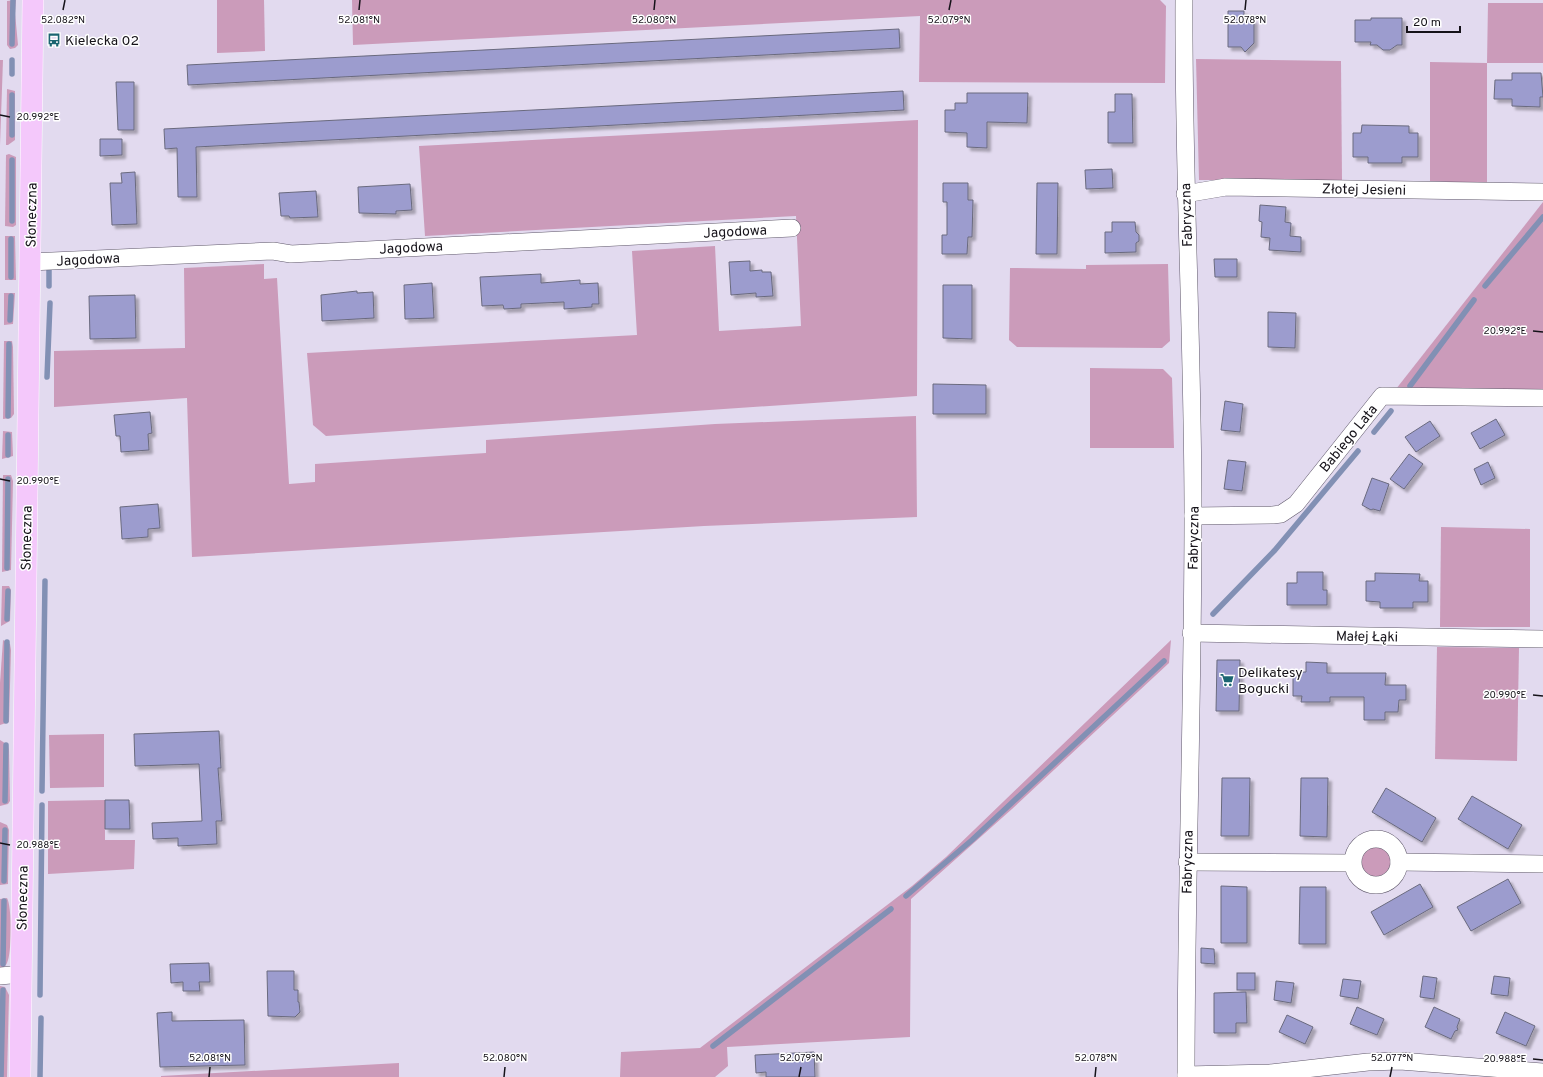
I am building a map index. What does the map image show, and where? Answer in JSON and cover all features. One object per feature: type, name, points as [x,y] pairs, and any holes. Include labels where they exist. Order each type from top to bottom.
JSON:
[{"type":"main road","name":"Słoneczna","points":[[20,1077],[33,0]]},
{"type":"street","name":"Fabryczna","points":[[1184,0],[1185,194],[1193,516],[1187,862],[1186,1076]]},
{"type":"street","name":"Złotej Jesieni","points":[[1185,194],[1226,187],[1543,192]]},
{"type":"street","name":"Jagodowa","points":[[30,262],[273,251],[291,254],[792,228]]},
{"type":"street","name":"Babiego Lata","points":[[1193,516],[1273,516],[1289,510],[1296,504],[1382,396],[1543,398]]},
{"type":"street","name":"Małej Łąki","points":[[1191,634],[1543,639]]},
{"type":"street","points":[[1372,839],[1386,841],[1391,844],[1399,856],[1395,876],[1390,881],[1376,886],[1369,885],[1357,876],[1352,863],[1356,850],[1366,841],[1372,839]]},
{"type":"street","points":[[1187,862],[1352,863]]},
{"type":"street","points":[[1399,862],[1543,864]]},
{"type":"street","points":[[0,976],[21,974]]},
{"type":"street","points":[[1186,1076],[1270,1073],[1361,1062],[1400,1061],[1543,1072]]},
{"type":"shaded area","points":[[16,0],[15,13],[18,45],[15,48],[10,49],[7,45],[7,1]]},
{"type":"shaded area","points":[[217,0],[264,0],[265,51],[217,53]]},
{"type":"shaded area","points":[[352,0],[1160,0],[1166,6],[1165,83],[919,82],[920,16],[353,45]]},
{"type":"shaded area","points":[[1488,3],[1543,3],[1543,63],[1487,63]]},
{"type":"shaded area","points":[[1196,59],[1341,61],[1342,180],[1199,180]]},
{"type":"shaded area","points":[[0,60],[3,60],[0,145]]},
{"type":"shaded area","points":[[1430,62],[1487,63],[1487,184],[1430,181]]},
{"type":"shaded area","points":[[7,89],[15,91],[15,140],[6,145]]},
{"type":"shaded area","points":[[918,120],[917,396],[326,436],[313,425],[307,353],[637,335],[632,251],[715,246],[719,331],[801,326],[796,216],[425,236],[419,146]]},
{"type":"shaded area","points":[[9,154],[16,157],[16,225],[13,227],[5,226],[6,155]]},
{"type":"shaded area","points":[[1543,202],[1543,390],[1396,389]]},
{"type":"shaded area","points":[[5,236],[15,236],[16,280],[5,280]]},
{"type":"shaded area","points":[[264,264],[264,279],[277,278],[289,484],[315,482],[315,464],[486,453],[486,440],[715,424],[916,416],[917,517],[704,526],[192,557],[187,398],[54,407],[54,351],[185,348],[184,268]]},
{"type":"shaded area","points":[[1168,264],[1170,341],[1162,348],[1017,347],[1009,340],[1010,268],[1086,269],[1086,265]]},
{"type":"shaded area","points":[[4,293],[15,293],[13,324],[4,325]]},
{"type":"shaded area","points":[[4,341],[12,341],[13,347],[14,414],[11,418],[3,419]]},
{"type":"shaded area","points":[[1090,368],[1163,369],[1172,378],[1174,448],[1090,448]]},
{"type":"shaded area","points":[[3,431],[12,432],[13,456],[2,459]]},
{"type":"shaded area","points":[[3,475],[11,475],[13,481],[11,570],[2,572]]},
{"type":"shaded area","points":[[1441,527],[1530,529],[1530,627],[1440,627]]},
{"type":"shaded area","points":[[2,586],[9,586],[11,590],[10,621],[1,626]]},
{"type":"shaded area","points":[[3,640],[10,644],[11,650],[9,722],[0,725],[0,683]]},
{"type":"shaded area","points":[[1171,640],[1169,663],[1012,809],[911,899],[910,1037],[727,1047],[728,1066],[715,1077],[620,1077],[621,1052],[700,1048],[912,886],[946,857]]},
{"type":"shaded area","points":[[1437,647],[1519,648],[1517,761],[1435,759]]},
{"type":"shaded area","points":[[104,734],[104,787],[50,788],[49,735]]},
{"type":"shaded area","points":[[0,740],[8,745],[9,750],[10,801],[8,804],[0,806]]},
{"type":"shaded area","points":[[105,800],[105,840],[135,840],[134,869],[48,874],[48,801]]},
{"type":"shaded area","points":[[0,822],[7,825],[9,830],[8,884],[0,885]]},
{"type":"shaded area","points":[[1376,847],[1382,848],[1389,854],[1392,863],[1391,869],[1385,876],[1376,879],[1370,878],[1363,872],[1360,863],[1361,857],[1367,850]]},
{"type":"shaded area","points":[[7,898],[11,920],[11,941],[7,964],[0,969],[0,899]]},
{"type":"shaded area","points":[[0,986],[5,987],[9,995],[7,1077],[0,1077]]},
{"type":"shaded area","points":[[399,1063],[399,1077],[161,1077],[161,1076]]},
{"type":"building","points":[[1228,11],[1244,11],[1244,20],[1254,20],[1254,43],[1245,52],[1241,47],[1228,47]]},
{"type":"building","points":[[1371,18],[1402,18],[1402,45],[1397,45],[1390,50],[1383,50],[1377,45],[1370,45],[1371,42],[1355,42],[1355,20],[1371,20]]},
{"type":"building","points":[[899,29],[900,48],[188,85],[187,65]]},
{"type":"building","points":[[1512,73],[1541,73],[1543,97],[1540,97],[1540,107],[1512,106],[1512,99],[1494,99],[1495,80],[1512,80]]},
{"type":"building","points":[[116,82],[134,82],[134,130],[118,130]]},
{"type":"building","points":[[903,91],[904,110],[196,147],[197,197],[178,197],[177,148],[165,149],[164,129]]},
{"type":"building","points":[[967,93],[1028,93],[1027,123],[987,122],[987,148],[967,147],[967,133],[945,132],[945,110],[955,110],[955,103],[967,103]]},
{"type":"building","points":[[1115,94],[1132,94],[1133,143],[1108,143],[1108,112],[1115,112]]},
{"type":"building","points":[[1362,125],[1409,126],[1409,133],[1418,133],[1418,157],[1402,157],[1402,163],[1368,163],[1368,157],[1353,157],[1353,133],[1361,133]]},
{"type":"building","points":[[100,139],[122,139],[122,155],[100,156]]},
{"type":"building","points":[[1112,169],[1113,188],[1086,189],[1085,170]]},
{"type":"building","points":[[135,172],[137,224],[112,225],[110,183],[122,183],[121,173]]},
{"type":"building","points":[[943,183],[968,183],[968,200],[973,200],[972,237],[968,237],[967,254],[942,254],[942,235],[947,235],[947,202],[943,202]]},
{"type":"building","points":[[1037,183],[1058,183],[1057,254],[1036,254]]},
{"type":"building","points":[[410,184],[412,210],[396,211],[396,214],[359,213],[358,187]]},
{"type":"building","points":[[316,191],[318,217],[290,218],[289,216],[281,216],[279,193]]},
{"type":"building","points":[[1260,205],[1286,207],[1285,222],[1291,223],[1290,236],[1301,237],[1301,252],[1269,250],[1270,238],[1261,237],[1262,222],[1259,221]]},
{"type":"building","points":[[1112,222],[1135,222],[1136,232],[1139,235],[1139,241],[1136,243],[1136,252],[1105,253],[1105,232],[1112,232]]},
{"type":"building","points":[[1214,259],[1237,259],[1237,277],[1215,277]]},
{"type":"building","points":[[750,261],[750,271],[762,270],[762,272],[771,272],[773,296],[756,297],[756,293],[731,295],[729,262]]},
{"type":"building","points":[[541,274],[541,283],[580,280],[580,284],[598,283],[599,304],[592,304],[592,307],[564,309],[564,302],[521,304],[521,308],[504,309],[503,305],[482,306],[480,277]]},
{"type":"building","points":[[432,283],[434,318],[405,319],[404,285]]},
{"type":"building","points":[[943,285],[972,285],[972,339],[943,338]]},
{"type":"building","points":[[357,291],[357,293],[373,292],[374,318],[322,321],[321,295]]},
{"type":"building","points":[[135,295],[136,338],[90,339],[89,296]]},
{"type":"building","points":[[1268,312],[1296,313],[1295,348],[1268,347]]},
{"type":"building","points":[[933,384],[986,385],[986,414],[933,414]]},
{"type":"building","points":[[1225,401],[1243,404],[1240,432],[1221,430]]},
{"type":"building","points":[[150,412],[152,433],[148,434],[149,450],[121,452],[120,436],[116,436],[114,415]]},
{"type":"building","points":[[1496,419],[1505,435],[1480,449],[1471,433]]},
{"type":"building","points":[[1430,421],[1440,436],[1416,452],[1405,437]]},
{"type":"building","points":[[1409,454],[1423,464],[1404,489],[1390,479]]},
{"type":"building","points":[[1228,460],[1246,462],[1242,491],[1224,489]]},
{"type":"building","points":[[1488,462],[1495,478],[1481,485],[1474,469]]},
{"type":"building","points":[[1372,478],[1389,484],[1380,511],[1373,509],[1371,510],[1362,505]]},
{"type":"building","points":[[158,504],[160,528],[148,529],[148,537],[122,539],[120,507]]},
{"type":"building","points":[[1297,572],[1323,572],[1323,590],[1327,590],[1327,605],[1287,605],[1287,583],[1297,583]]},
{"type":"building","points":[[1375,573],[1420,574],[1419,581],[1428,581],[1428,602],[1413,602],[1413,608],[1380,608],[1380,602],[1366,601],[1366,581],[1375,581]]},
{"type":"building","points":[[1217,660],[1240,660],[1239,711],[1216,711]]},
{"type":"building","points":[[1306,662],[1327,663],[1327,673],[1386,673],[1385,685],[1406,685],[1406,700],[1399,700],[1398,712],[1385,712],[1385,720],[1364,720],[1364,697],[1330,697],[1330,702],[1301,702],[1302,696],[1293,696],[1293,672],[1306,672]]},
{"type":"building","points":[[219,731],[221,768],[218,768],[222,821],[216,821],[217,844],[178,846],[178,838],[153,839],[152,823],[202,821],[199,764],[135,766],[134,734]]},
{"type":"building","points":[[1222,778],[1250,778],[1249,836],[1221,836]]},
{"type":"building","points":[[1301,778],[1328,778],[1327,837],[1300,836]]},
{"type":"building","points":[[1386,788],[1436,818],[1422,842],[1372,812]]},
{"type":"building","points":[[1472,796],[1522,825],[1508,849],[1458,819]]},
{"type":"building","points":[[105,800],[129,800],[130,829],[105,829]]},
{"type":"building","points":[[1508,879],[1521,903],[1471,931],[1457,907]]},
{"type":"building","points":[[1420,884],[1433,907],[1384,935],[1371,912]]},
{"type":"building","points":[[1221,886],[1247,887],[1247,943],[1221,943]]},
{"type":"building","points":[[1300,887],[1326,887],[1326,944],[1299,944]]},
{"type":"building","points":[[1201,948],[1214,949],[1215,964],[1201,963]]},
{"type":"building","points":[[209,963],[210,982],[199,982],[200,991],[183,991],[183,982],[171,983],[170,964]]},
{"type":"building","points":[[267,971],[294,971],[294,990],[298,990],[300,1012],[295,1017],[268,1016]]},
{"type":"building","points":[[1237,973],[1255,973],[1255,990],[1237,990]]},
{"type":"building","points":[[1423,976],[1437,978],[1434,999],[1420,997]]},
{"type":"building","points":[[1494,976],[1510,978],[1508,996],[1491,994]]},
{"type":"building","points":[[1343,979],[1361,981],[1358,999],[1340,996]]},
{"type":"building","points":[[1276,981],[1294,983],[1291,1003],[1274,1000]]},
{"type":"building","points":[[1246,992],[1247,1023],[1236,1023],[1236,1033],[1214,1033],[1214,993]]},
{"type":"building","points":[[1357,1007],[1384,1019],[1377,1035],[1350,1024]]},
{"type":"building","points":[[1434,1007],[1460,1019],[1457,1027],[1458,1030],[1455,1031],[1451,1039],[1425,1027]]},
{"type":"building","points":[[172,1012],[172,1021],[244,1020],[245,1065],[160,1067],[157,1013]]},
{"type":"building","points":[[1505,1012],[1535,1026],[1526,1046],[1496,1033]]},
{"type":"building","points":[[1287,1015],[1313,1027],[1305,1044],[1279,1032]]},
{"type":"building","points":[[814,1052],[815,1077],[766,1077],[766,1072],[756,1073],[755,1055]]},
{"type":"waterway","points":[[12,44],[13,0]]},
{"type":"waterway","points":[[12,60],[12,74]]},
{"type":"waterway","points":[[12,95],[12,135]]},
{"type":"waterway","points":[[12,160],[12,221]]},
{"type":"waterway","points":[[1485,286],[1543,217]]},
{"type":"waterway","points":[[11,239],[11,277]]},
{"type":"waterway","points":[[49,269],[49,286]]},
{"type":"waterway","points":[[10,320],[11,296]]},
{"type":"waterway","points":[[1410,386],[1474,300]]},
{"type":"waterway","points":[[47,377],[50,303]]},
{"type":"waterway","points":[[8,416],[9,344]]},
{"type":"waterway","points":[[1374,432],[1391,411]]},
{"type":"waterway","points":[[8,435],[8,455]]},
{"type":"waterway","points":[[1213,614],[1275,550],[1358,451]]},
{"type":"waterway","points":[[7,568],[8,479]]},
{"type":"waterway","points":[[42,791],[45,581]]},
{"type":"waterway","points":[[7,619],[8,591]]},
{"type":"waterway","points":[[6,721],[7,642]]},
{"type":"waterway","points":[[906,896],[972,840],[1164,661]]},
{"type":"waterway","points":[[5,801],[6,745]]},
{"type":"waterway","points":[[40,995],[42,805]]},
{"type":"waterway","points":[[4,881],[5,830]]},
{"type":"waterway","points":[[3,964],[4,901]]},
{"type":"waterway","points":[[713,1046],[891,909]]},
{"type":"waterway","points":[[1,1077],[3,990]]},
{"type":"waterway","points":[[40,1077],[41,1018]]},
{"type":"place","name":"Kielecka 02","points":[[54,40]]},
{"type":"place","name":"Delikatesy Bogucki","points":[[1227,680]]}]
